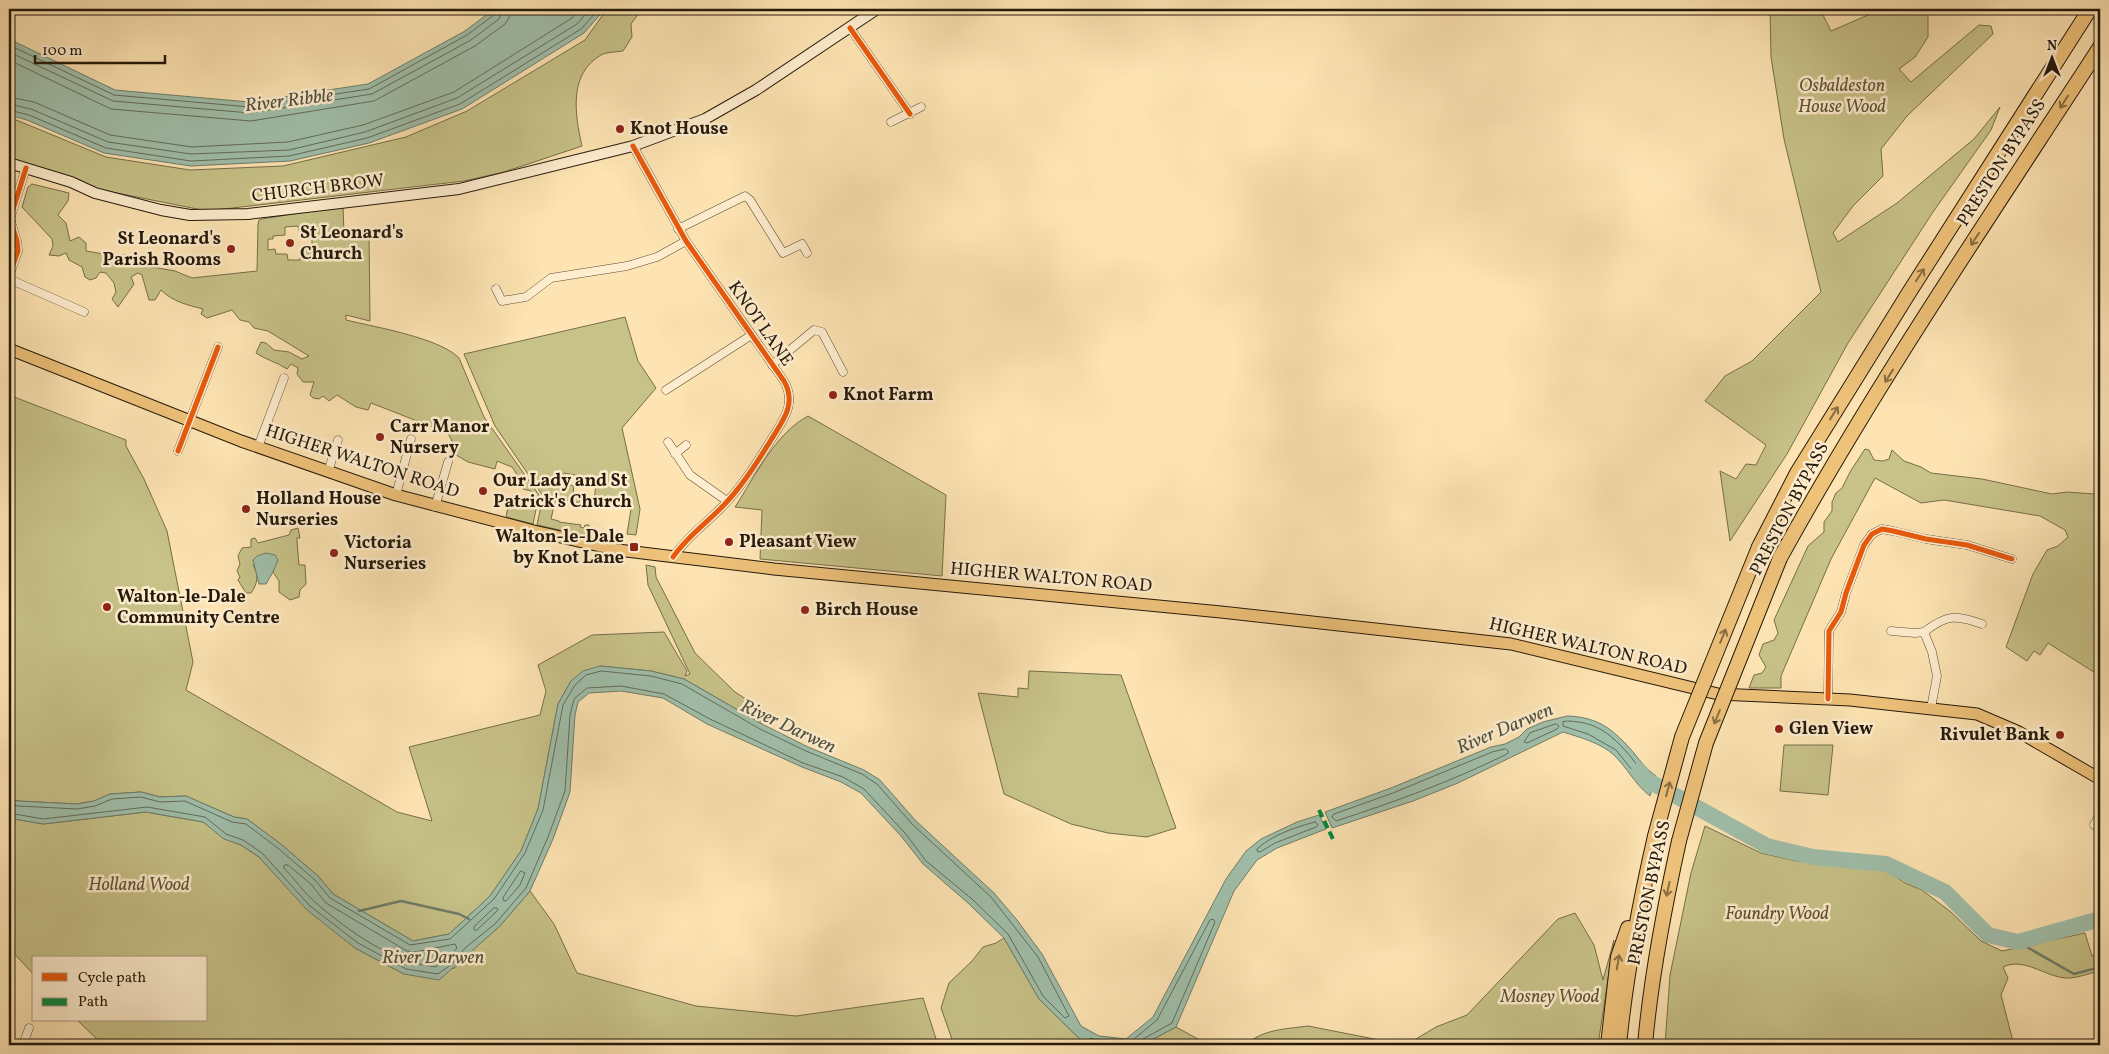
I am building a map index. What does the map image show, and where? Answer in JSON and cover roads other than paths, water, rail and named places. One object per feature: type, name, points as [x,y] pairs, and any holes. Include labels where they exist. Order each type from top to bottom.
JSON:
[{"type":"highway","name":"PRESTON BYPASS","points":[[1647,873],[1682,737],[1759,547],[1802,465],[1910,291],[2090,9]]},
{"type":"highway","name":"PRESTON BYPASS","points":[[1645,1045],[1650,991],[1660,930],[1679,841],[1706,743],[1780,558],[1818,490],[1931,307],[2100,47]]},
{"type":"highway","points":[[1608,1045],[1618,957],[1647,873]]},
{"type":"highway","points":[[1619,1045],[1624,990],[1647,873]]},
{"type":"main road","name":"CHURCH BROW","points":[[9,163],[71,182],[95,193],[161,210],[190,214],[248,214],[460,189],[633,146],[705,119],[756,90],[877,9]]},
{"type":"main road","name":"HIGHER WALTON ROAD","points":[[9,349],[258,447],[396,495],[435,507],[618,550],[774,569],[1221,612],[1511,644],[1718,694],[1828,699],[1977,714],[2000,722],[2100,779]]},
{"type":"street","points":[[850,28],[910,114]]},
{"type":"street","points":[[891,122],[921,107]]},
{"type":"street","name":"KNOT LANE","points":[[633,146],[686,242],[789,392],[788,412],[742,485],[684,540],[673,557]]},
{"type":"street","points":[[26,168],[9,219],[17,241],[18,251],[9,278],[84,312]]},
{"type":"street","points":[[678,229],[745,196],[750,200],[783,253],[802,244],[807,253]]},
{"type":"street","points":[[496,289],[502,301],[526,297],[551,278],[627,266],[657,257],[686,242]]},
{"type":"street","points":[[772,365],[814,330],[822,332],[843,372]]},
{"type":"street","points":[[666,390],[750,336]]},
{"type":"street","points":[[178,451],[218,348]]},
{"type":"street","points":[[258,447],[284,378]]},
{"type":"street","points":[[396,495],[411,439]]},
{"type":"street","points":[[328,472],[338,440]]},
{"type":"street","points":[[668,442],[690,475],[727,501]]},
{"type":"street","points":[[675,454],[686,445]]},
{"type":"street","points":[[435,507],[448,462]]},
{"type":"street","points":[[1828,699],[1829,631],[1841,612],[1864,545],[1872,534],[1882,530],[1893,531],[1926,540],[1967,545],[2012,559]]},
{"type":"street","points":[[1891,631],[1924,632],[1937,622],[1952,616],[1966,618],[1982,624]]},
{"type":"street","points":[[1924,632],[1932,652],[1937,676],[1931,708]]},
{"type":"street","points":[[2094,825],[2100,814]]},
{"type":"street","points":[[23,1045],[29,1028]]},
{"type":"water","name":"River Ribble","points":[[494,9],[605,9],[584,33],[462,109],[369,143],[290,161],[191,166],[104,153],[27,120],[9,115],[9,39],[115,90],[249,102],[368,84],[465,31]]},
{"type":"water","points":[[266,553],[275,555],[278,560],[266,584],[259,584],[253,560],[257,556]]},
{"type":"water","points":[[600,666],[651,671],[684,679],[762,724],[808,747],[864,770],[880,780],[915,820],[994,893],[1042,954],[1081,1026],[1099,1036],[1126,1039],[1153,1017],[1226,879],[1246,851],[1261,839],[1297,822],[1319,815],[1326,829],[1277,848],[1257,860],[1234,891],[1176,1027],[1142,1045],[1086,1045],[1039,999],[1004,938],[968,903],[923,864],[901,836],[861,793],[841,782],[802,767],[707,724],[663,698],[621,691],[589,693],[578,702],[575,715],[570,792],[553,839],[530,891],[499,927],[439,980],[404,974],[355,948],[307,910],[259,857],[241,845],[224,839],[203,822],[146,812],[43,824],[9,818],[9,799],[77,804],[94,801],[110,794],[141,792],[160,797],[186,796],[234,817],[247,819],[282,845],[319,877],[333,894],[413,941],[449,934],[490,896],[521,851],[538,809],[558,704],[571,681],[583,671]]},
{"type":"water","name":"River Darwen","points":[[1567,716],[1597,722],[1620,738],[1646,768],[1656,776],[1650,796],[1609,751],[1590,741],[1563,732],[1458,783],[1413,801],[1332,828],[1325,812],[1391,788],[1491,747],[1505,744],[1519,737],[1527,729],[1543,722]]},
{"type":"waterway","name":"River Darwen","points":[[1639,771],[1645,779],[1767,846],[1813,857],[1886,864],[1945,892],[1988,935],[2018,942],[2100,919]]},
{"type":"waterway","points":[[359,911],[401,901],[459,914],[469,919]]},
{"type":"waterway","points":[[2018,942],[2074,974],[2100,967]]},
{"type":"place","name":"Knot House","points":[[620,129]]},
{"type":"place","name":"St Leonard's Church","points":[[290,243]]},
{"type":"place","name":"St Leonard's Parish Rooms","points":[[231,249]]},
{"type":"place","name":"Knot Farm","points":[[833,395]]},
{"type":"place","name":"Carr Manor Nursery","points":[[380,437]]},
{"type":"place","name":"Our Lady and St Patrick's Church","points":[[483,491]]},
{"type":"place","name":"Holland House Nurseries","points":[[246,509]]},
{"type":"place","name":"Pleasant View","points":[[729,542]]},
{"type":"place","name":"Walton-le-Dale by Knot Lane","points":[[634,547]]},
{"type":"place","name":"Victoria Nurseries","points":[[334,553]]},
{"type":"place","name":"Walton-le-Dale Community Centre","points":[[107,607]]},
{"type":"place","name":"Birch House","points":[[805,610]]},
{"type":"place","name":"Glen View","points":[[1779,729]]},
{"type":"place","name":"Rivulet Bank","points":[[2060,735]]},
{"type":"park label","name":"Osbaldeston House Wood","points":[[1842,96]]},
{"type":"park label","name":"Holland Wood","points":[[139,885]]},
{"type":"park label","name":"Foundry Wood","points":[[1777,914]]},
{"type":"park label","name":"Mosney Wood","points":[[1550,997]]}]
